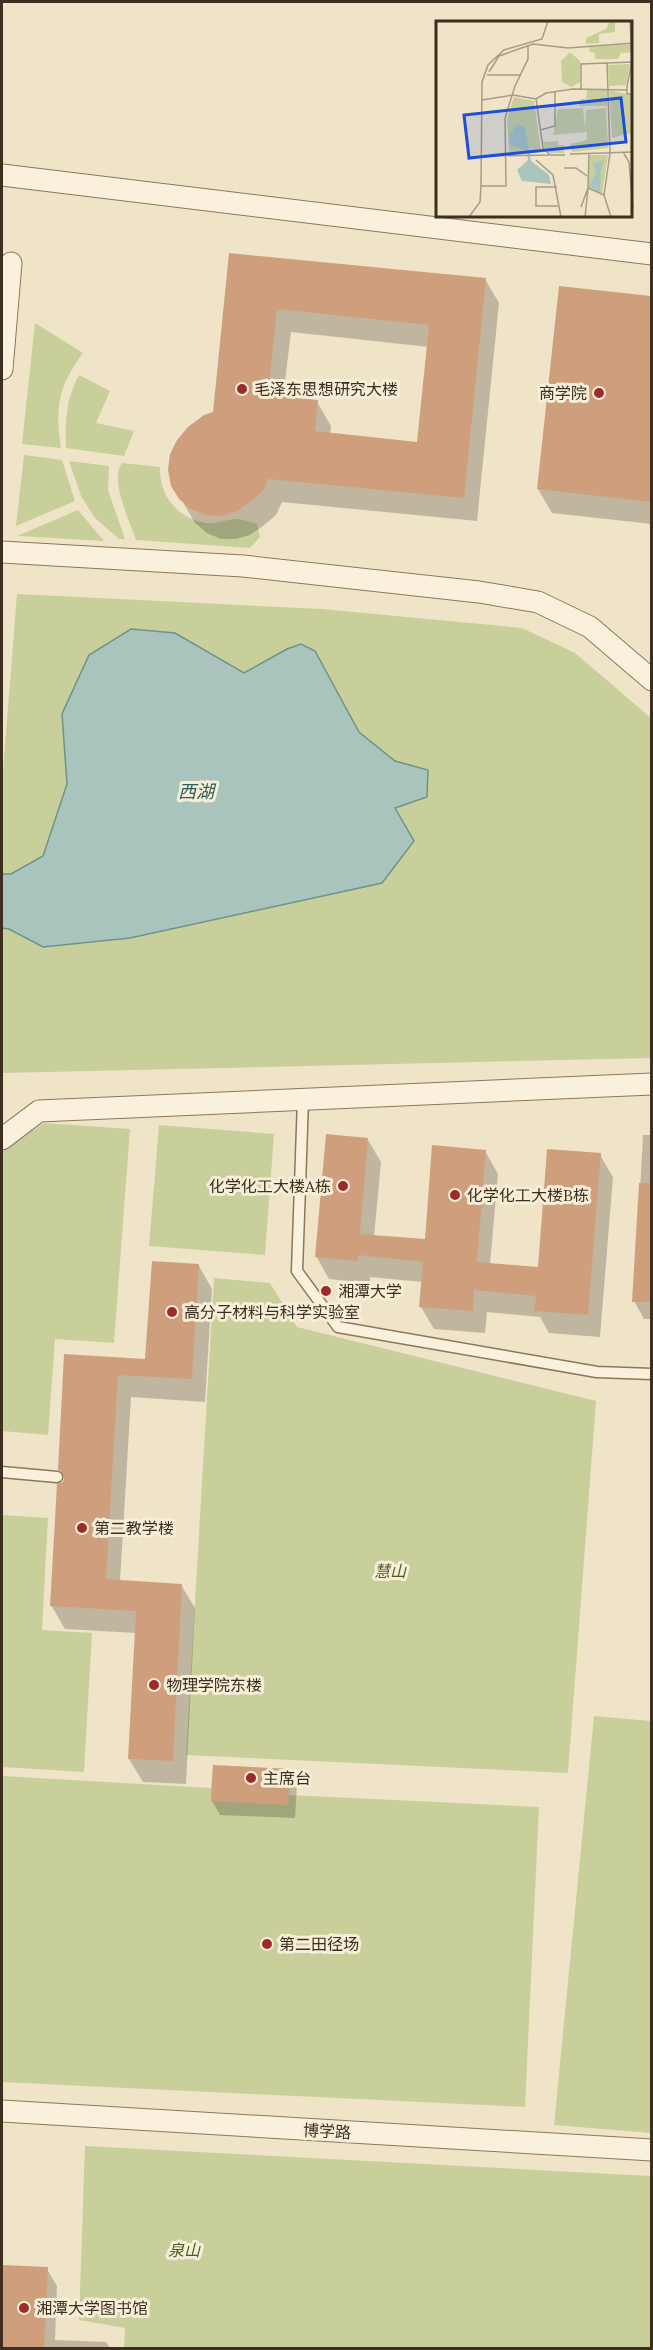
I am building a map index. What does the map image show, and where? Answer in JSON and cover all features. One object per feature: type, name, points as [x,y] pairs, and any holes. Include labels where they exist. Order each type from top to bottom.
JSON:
[{"type":"street","points":[[2,175],[651,254]]},
{"type":"street","points":[[2,369],[10,263]]},
{"type":"street","points":[[2,552],[243,566],[479,592],[538,602],[590,627],[651,680]]},
{"type":"street","points":[[2,1139],[39,1111],[651,1084]]},
{"type":"street","name":"博学路","points":[[2,2111],[651,2150]]},
{"type":"lane","points":[[303,1100],[297,1271],[338,1327],[597,1372],[651,1374]]},
{"type":"lane","points":[[2,1472],[57,1477]]},
{"type":"green space","points":[[35,323],[83,353],[68,376],[60,398],[58,421],[61,448],[22,444]]},
{"type":"green space","points":[[79,375],[110,391],[96,423],[134,431],[124,456],[66,448],[67,410]]},
{"type":"green space","points":[[24,455],[62,460],[75,501],[16,526]]},
{"type":"green space","points":[[69,461],[109,466],[108,490],[125,539],[119,539],[95,518],[81,496]]},
{"type":"green space","points":[[122,463],[160,467],[166,496],[178,511],[186,516],[206,523],[238,519],[250,522],[257,524],[260,537],[250,548],[136,540],[119,490],[119,470]]},
{"type":"green space","points":[[78,510],[104,541],[17,536]]},
{"type":"green space","points":[[17,594],[322,609],[522,628],[575,653],[651,718],[651,1058],[2,1073],[2,783]]},
{"type":"green space","points":[[44,1123],[130,1129],[114,1343],[55,1339],[48,1435],[2,1431],[2,1152]]},
{"type":"green space","points":[[159,1125],[274,1134],[265,1255],[149,1246]]},
{"type":"green space","name":"慧山","points":[[214,1278],[270,1283],[297,1327],[596,1401],[568,1773],[186,1755]]},
{"type":"green space","points":[[2,1515],[48,1518],[42,1630],[92,1633],[84,1772],[2,1767]]},
{"type":"green space","points":[[594,1716],[651,1721],[651,2133],[554,2125]]},
{"type":"green space","name":"第二田径场","points":[[213,1765],[290,1769],[289,1795],[539,1807],[525,2107],[2,2082],[2,1776],[211,1788]]},
{"type":"green space","name":"泉山","points":[[85,2146],[651,2176],[651,2348],[124,2348],[125,2328],[79,2320]]},
{"type":"water","name":"西湖","points":[[131,629],[175,633],[244,673],[287,649],[301,644],[315,651],[359,732],[395,761],[428,770],[427,797],[395,808],[414,841],[382,883],[130,938],[43,947],[9,929],[2,928],[2,874],[11,874],[43,856],[67,784],[62,714],[89,655]]},
{"type":"building","name":"毛泽东思想研究大楼","points":[[229,253],[486,278],[464,498],[268,479],[263,491],[237,511],[221,516],[206,515],[191,509],[179,499],[171,486],[168,470],[170,454],[177,440],[188,427],[204,415],[213,412]],"holes":[[[277,309],[429,325],[417,442],[315,431],[318,400],[268,395]]]},
{"type":"building","name":"商学院","points":[[559,286],[651,296],[651,502],[537,489]]},
{"type":"building","points":[[326,1134],[368,1138],[360,1234],[425,1239],[432,1145],[486,1150],[477,1262],[538,1267],[547,1149],[601,1153],[588,1315],[534,1311],[536,1296],[474,1290],[473,1311],[419,1307],[423,1262],[358,1255],[358,1261],[315,1257]]},
{"type":"building","points":[[639,1183],[651,1183],[651,1302],[632,1302]]},
{"type":"building","points":[[152,1261],[199,1264],[192,1379],[118,1375],[106,1579],[182,1584],[173,1761],[128,1759],[136,1611],[50,1606],[57,1484],[63,1482],[64,1477],[62,1471],[58,1470],[64,1354],[145,1359]]},
{"type":"building","name":"主席台","points":[[213,1765],[290,1769],[288,1805],[211,1801]]},
{"type":"building","name":"湘潭大学图书馆","points":[[2,2265],[48,2267],[44,2349],[2,2349]]},
{"type":"place","name":"毛泽东思想研究大楼","points":[[242,389]]},
{"type":"place","name":"商学院","points":[[599,393]]},
{"type":"place","name":"化学化工大楼A栋","points":[[343,1186]]},
{"type":"place","name":"化学化工大楼B栋","points":[[455,1195]]},
{"type":"place","name":"湘潭大学","points":[[326,1291]]},
{"type":"place","name":"高分子材料与科学实验室","points":[[172,1312]]},
{"type":"place","name":"第二教学楼","points":[[82,1528]]},
{"type":"place","name":"物理学院东楼","points":[[154,1685]]},
{"type":"place","name":"主席台","points":[[251,1778]]},
{"type":"place","name":"第二田径场","points":[[267,1944]]},
{"type":"place","name":"湘潭大学图书馆","points":[[24,2308]]}]
